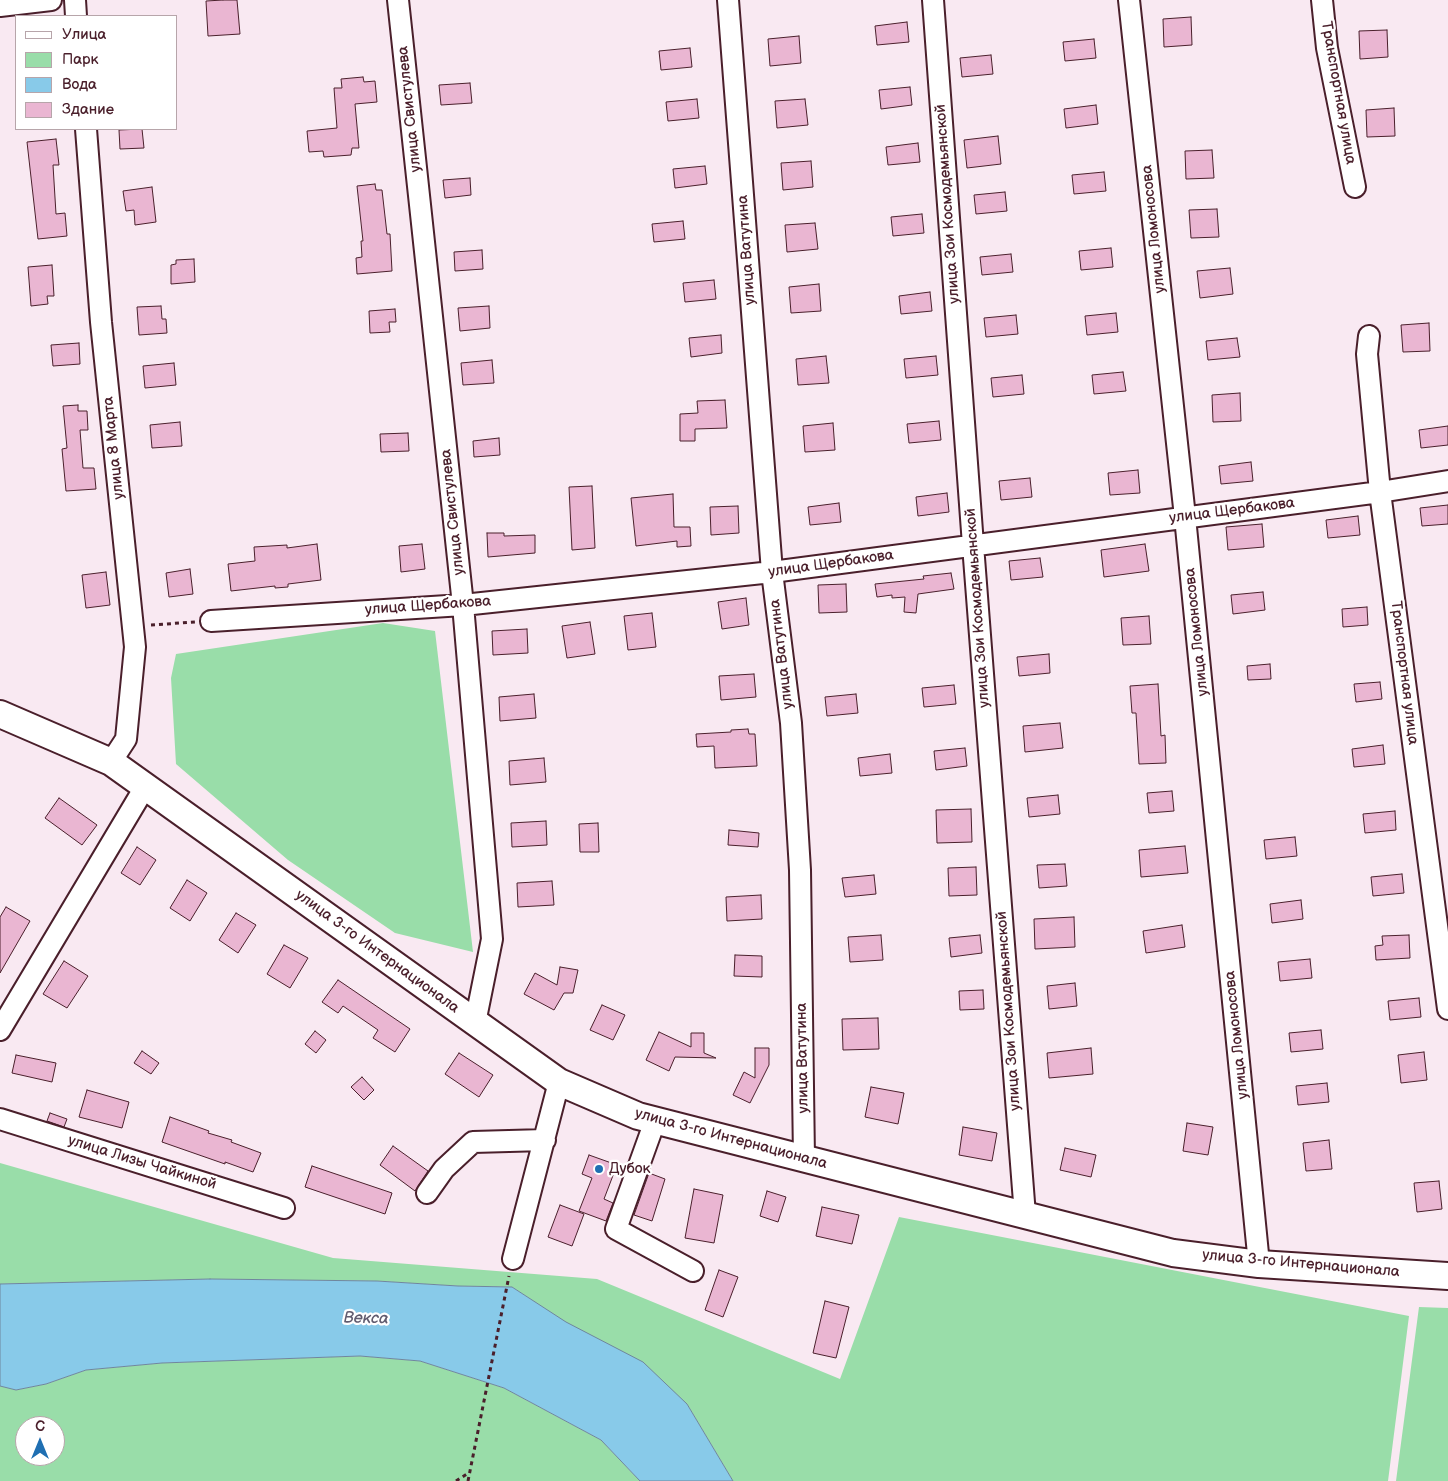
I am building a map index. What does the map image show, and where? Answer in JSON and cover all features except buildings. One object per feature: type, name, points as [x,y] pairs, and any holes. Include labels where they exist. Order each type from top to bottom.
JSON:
[{"type":"main road","name":"улица 3-го Интернационала","points":[[0,714],[111,762],[559,1082],[638,1116],[1173,1253],[1259,1264],[1448,1276]]},
{"type":"street","points":[[0,6],[51,0]]},
{"type":"street","points":[[75,0],[76,15]]},
{"type":"street","name":"улица Свистулева","points":[[398,0],[464,605],[492,939],[475,1023]]},
{"type":"street","name":"улица Ватутина","points":[[728,0],[772,572],[791,723],[800,870],[804,1159]]},
{"type":"street","name":"улица Зои Космодемьянской","points":[[933,0],[1025,1215]]},
{"type":"street","name":"улица Ломоносова","points":[[1130,0],[1185,517],[1259,1264]]},
{"type":"street","name":"Транспортная улица","points":[[1322,0],[1327,48],[1355,187]]},
{"type":"street","name":"улица 8 Марта","points":[[86,130],[101,322],[135,646],[126,739],[111,762]]},
{"type":"street","name":"Транспортная улица","points":[[1369,336],[1367,354],[1380,492],[1448,1009]]},
{"type":"street","name":"улица Щербакова","points":[[211,621],[464,605],[772,572],[1380,492],[1448,481]]},
{"type":"street","points":[[0,1030],[145,786]]},
{"type":"street","points":[[513,1260],[559,1082]]},
{"type":"street","name":"улица Лизы Чайкиной","points":[[0,1119],[284,1208]]},
{"type":"street","points":[[655,1121],[616,1229],[692,1271]]},
{"type":"street","points":[[427,1194],[444,1169],[472,1142],[545,1140]]},
{"type":"path","points":[[133,626],[211,621]]},
{"type":"path","points":[[468,1481],[513,1260]]},
{"type":"path","points":[[456,1481],[471,1472]]},
{"type":"green space","points":[[383,623],[435,631],[473,952],[395,933],[288,860],[176,764],[171,678],[176,654]]},
{"type":"green space","points":[[0,1163],[333,1258],[597,1279],[840,1379],[899,1217],[1409,1316],[1388,1481],[733,1481],[687,1404],[512,1287],[377,1281],[210,1279],[0,1284]]},
{"type":"green space","points":[[1419,1307],[1448,1308],[1448,1481],[1396,1481]]},
{"type":"green space","points":[[360,1356],[420,1361],[504,1388],[601,1440],[640,1481],[0,1481],[0,1386],[16,1390],[46,1384],[86,1370],[162,1363]]},
{"type":"water","name":"Векса","points":[[210,1279],[377,1281],[512,1287],[566,1322],[643,1362],[687,1404],[733,1481],[640,1481],[601,1440],[504,1388],[420,1361],[360,1356],[162,1363],[86,1370],[46,1384],[16,1390],[0,1386],[0,1284]]},
{"type":"place","name":"Дубок","points":[[599,1169]]}]
